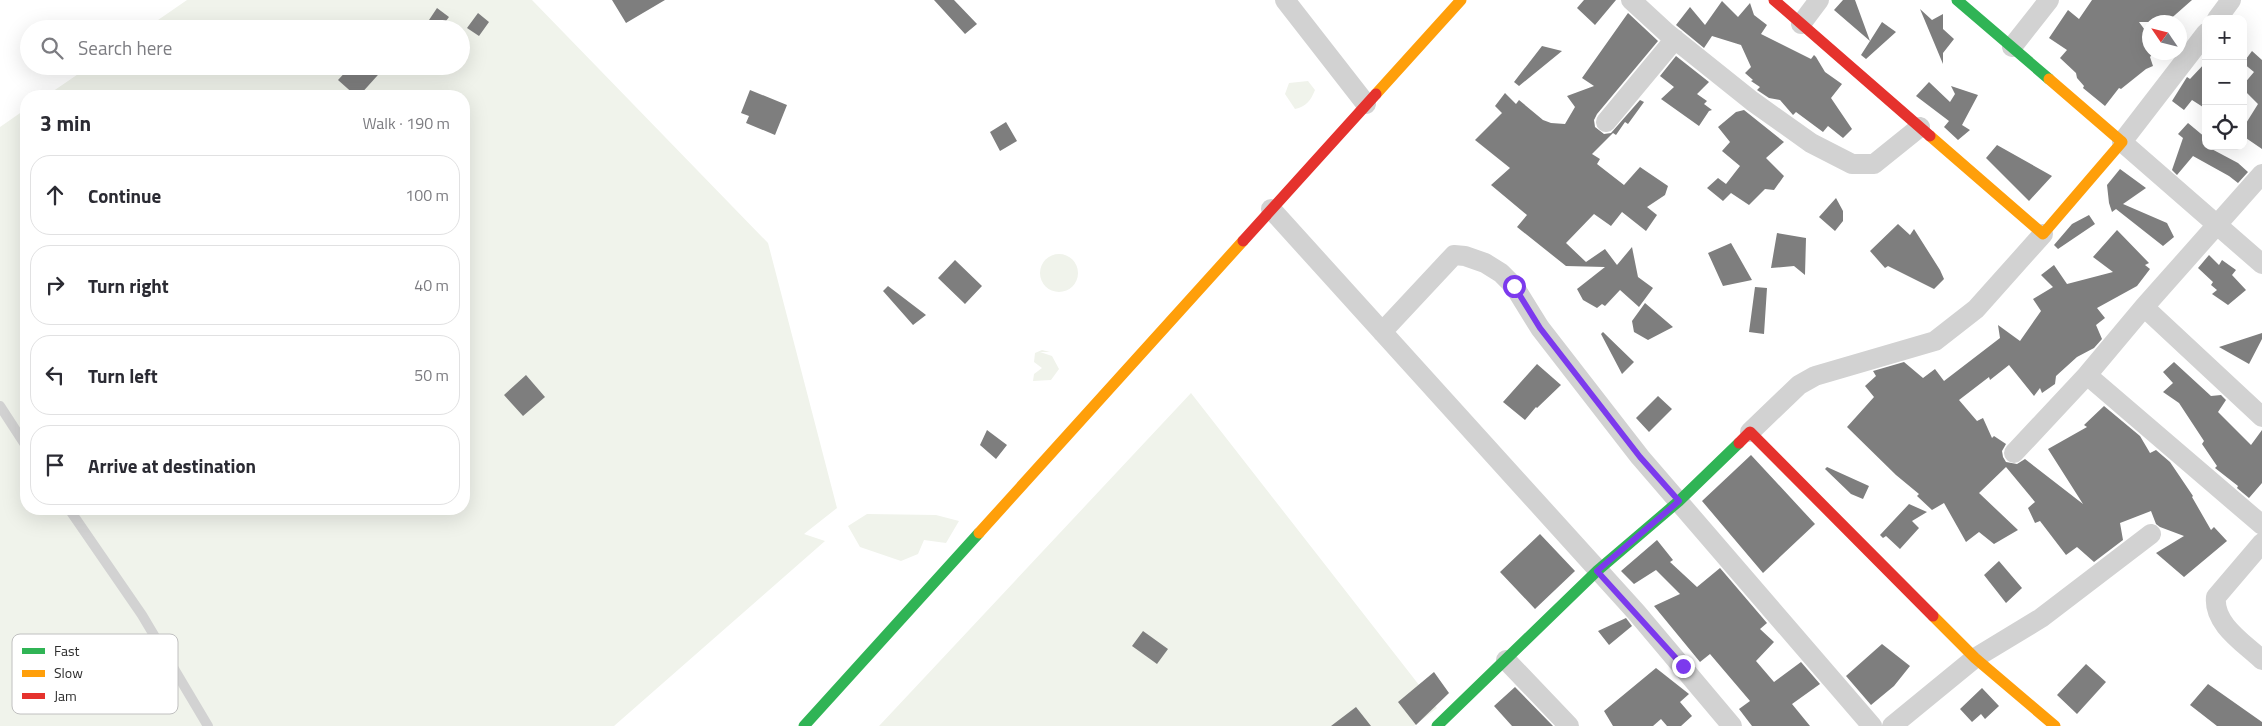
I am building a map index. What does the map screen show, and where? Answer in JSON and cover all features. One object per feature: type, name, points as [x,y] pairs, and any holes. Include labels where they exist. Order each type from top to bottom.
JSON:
[{"type":"street","points":[[1285,0],[1366,104]]},
{"type":"street","points":[[804,726],[1462,0]]},
{"type":"street","points":[[1632,0],[1675,39],[1752,101],[1811,143],[1852,164],[1874,164],[1920,127]]},
{"type":"street","points":[[1774,0],[2043,234]]},
{"type":"street","points":[[1801,24],[1819,0]]},
{"type":"street","points":[[1957,0],[2262,264]]},
{"type":"street","points":[[2012,47],[2049,0]]},
{"type":"street","points":[[2220,15],[2231,0]]},
{"type":"street","points":[[1437,726],[1597,571],[1679,501],[1799,385],[1815,376],[1935,342],[1976,309],[2122,142],[2202,38]]},
{"type":"street","points":[[1606,122],[1675,39]]},
{"type":"street","points":[[2014,453],[2087,375],[2144,307],[2262,174]]},
{"type":"street","points":[[1271,209],[1636,612],[1732,726]]},
{"type":"street","points":[[1382,332],[1454,255],[1465,256],[1484,262],[1501,273],[1514,286],[1540,328],[1640,457],[1872,726]]},
{"type":"street","points":[[2144,307],[2262,417]]},
{"type":"street","points":[[2087,375],[2262,525]]},
{"type":"street","points":[[1750,432],[1975,658],[2055,726]]},
{"type":"street","points":[[1892,726],[1975,658],[2041,618],[2151,534]]},
{"type":"street","points":[[2262,542],[2216,597],[2215,607],[2222,622],[2262,660]]},
{"type":"street","points":[[1506,660],[1569,726]]},
{"type":"lane","points":[[0,406],[20,437]]},
{"type":"lane","points":[[73,515],[153,634]]},
{"type":"lane","points":[[178,676],[208,726]]},
{"type":"shaded area","points":[[187,0],[532,0],[768,243],[837,508],[804,534],[825,541],[614,726],[0,726],[0,127],[20,113],[20,515],[470,515],[470,90],[55,90],[77,75],[470,75],[470,20],[158,20]]},
{"type":"shaded area","points":[[1308,81],[1315,90],[1305,105],[1295,109],[1285,94],[1289,83]]},
{"type":"shaded area","points":[[1059,254],[1072,260],[1078,273],[1072,286],[1059,292],[1046,286],[1040,273],[1046,260]]},
{"type":"shaded area","points":[[1042,350],[1050,352],[1040,352],[1052,356],[1059,369],[1051,380],[1033,381],[1034,374],[1042,368],[1034,362],[1035,353]]},
{"type":"shaded area","points":[[1191,393],[1437,708],[1414,726],[879,726]]},
{"type":"shaded area","points":[[867,514],[936,515],[959,521],[946,543],[924,540],[918,554],[901,561],[860,547],[848,526]]},
{"type":"building","points":[[612,0],[665,0],[626,23]]},
{"type":"building","points":[[934,0],[954,0],[977,24],[965,34]]},
{"type":"building","points":[[1584,0],[1616,0],[1595,25],[1577,8]]},
{"type":"building","points":[[1843,0],[1855,0],[1870,41],[1834,10]]},
{"type":"building","points":[[2092,0],[2192,0],[2175,15],[2142,15],[2142,22],[2139,22],[2142,26],[2142,60],[2151,60],[2153,66],[2146,69],[2121,89],[2119,88],[2105,106],[2083,88],[2084,86],[2077,78],[2076,73],[2060,58],[2067,50],[2049,38],[2068,10],[2079,19]]},
{"type":"building","points":[[1722,1],[1738,17],[1750,3],[1754,15],[1767,25],[1761,34],[1811,59],[1814,55],[1825,72],[1842,84],[1831,98],[1852,129],[1843,138],[1828,126],[1823,132],[1796,112],[1793,115],[1780,100],[1769,98],[1757,90],[1760,87],[1751,81],[1753,80],[1745,73],[1751,67],[1741,45],[1712,36],[1704,48],[1676,25],[1690,7],[1705,25]]},
{"type":"building","points":[[437,8],[449,17],[447,20],[429,20]]},
{"type":"building","points":[[1920,9],[1932,20],[1943,14],[1943,29],[1954,39],[1943,53],[1943,64]]},
{"type":"building","points":[[478,13],[489,22],[479,36],[470,30],[470,24]]},
{"type":"building","points":[[1628,13],[1658,41],[1597,114],[1594,120],[1595,127],[1604,134],[1611,133],[1640,100],[1644,102],[1628,124],[1625,122],[1616,135],[1613,133],[1592,154],[1600,159],[1597,164],[1624,185],[1640,167],[1668,186],[1665,195],[1647,207],[1657,215],[1646,231],[1622,212],[1611,226],[1594,214],[1566,243],[1586,262],[1605,249],[1617,265],[1632,247],[1638,277],[1653,288],[1639,307],[1620,290],[1605,306],[1602,304],[1597,308],[1583,300],[1577,289],[1605,267],[1566,266],[1517,227],[1527,215],[1491,185],[1510,168],[1475,140],[1502,113],[1495,106],[1505,93],[1516,104],[1519,100],[1543,120],[1551,123],[1565,124],[1575,107],[1567,96],[1594,86],[1582,78]]},
{"type":"building","points":[[1882,22],[1896,32],[1866,59],[1861,55]]},
{"type":"building","points":[[1542,46],[1562,51],[1519,86],[1514,82]]},
{"type":"building","points":[[2252,51],[2262,60],[2262,149],[2247,139],[2247,122],[2258,104],[2247,93],[2247,80],[2254,72],[2247,66],[2247,58]]},
{"type":"building","points":[[1676,56],[1709,82],[1697,94],[1707,101],[1704,104],[1712,110],[1709,111],[1699,126],[1661,99],[1674,87],[1660,76]]},
{"type":"building","points":[[2202,66],[2202,106],[2192,100],[2184,110],[2172,101],[2187,77],[2190,79]]},
{"type":"building","points":[[343,75],[378,75],[364,90],[349,90],[338,80]]},
{"type":"building","points":[[1929,82],[1950,102],[1955,94],[1951,86],[1978,95],[1962,125],[1970,130],[1958,140],[1944,127],[1949,121],[1916,96]]},
{"type":"building","points":[[750,90],[787,105],[775,135],[746,123],[749,116],[741,113]]},
{"type":"building","points":[[1744,110],[1784,142],[1766,158],[1784,176],[1774,190],[1765,189],[1749,205],[1731,193],[1723,201],[1707,188],[1718,178],[1726,184],[1740,166],[1722,151],[1730,142],[1718,127],[1736,112]]},
{"type":"building","points":[[1006,122],[1017,141],[1000,151],[990,132]]},
{"type":"building","points":[[2188,123],[2202,135],[2202,150],[2214,150],[2238,163],[2248,172],[2238,183],[2193,156],[2177,175],[2172,170],[2183,138],[2178,134]]},
{"type":"building","points":[[1997,145],[2052,176],[2029,201],[1986,158]]},
{"type":"building","points":[[2120,169],[2146,188],[2123,204],[2167,223],[2174,237],[2163,246],[2116,209],[2112,212],[2107,185]]},
{"type":"building","points":[[1836,198],[1843,211],[1843,221],[1835,231],[1819,217]]},
{"type":"building","points":[[2089,215],[2095,224],[2058,249],[2054,245],[2072,224]]},
{"type":"building","points":[[1898,224],[1910,235],[1914,229],[1940,270],[1944,279],[1934,289],[1888,266],[1885,268],[1870,251]]},
{"type":"building","points":[[2117,230],[2149,263],[2145,265],[2150,269],[2137,286],[2097,308],[2105,318],[2096,325],[2102,339],[2094,348],[2077,357],[2056,376],[2055,384],[2042,393],[2040,388],[2034,396],[2009,365],[1990,380],[1989,377],[1959,400],[1977,421],[1983,418],[1992,438],[1994,436],[2006,444],[2002,451],[2006,462],[2017,464],[2025,459],[2083,504],[2048,449],[2087,427],[2084,425],[2104,406],[2140,436],[2150,453],[2156,450],[2170,462],[2193,496],[2211,530],[2214,527],[2227,541],[2184,577],[2156,553],[2184,536],[2156,524],[2151,511],[2120,523],[2123,540],[2094,562],[2077,547],[2066,555],[2040,521],[2035,523],[2028,508],[2035,502],[2006,467],[1979,493],[2018,530],[1994,544],[1979,532],[1966,542],[1944,503],[1932,510],[1917,496],[1919,494],[1896,475],[1847,427],[1874,397],[1865,386],[1876,376],[1873,371],[1904,362],[1923,378],[1935,369],[1944,381],[2000,338],[1998,325],[2020,341],[2041,311],[2033,299],[2053,287],[2041,275],[2054,265],[2067,284],[2113,272],[2093,257]]},
{"type":"building","points":[[1777,233],[1806,238],[1805,275],[1794,266],[1771,268]]},
{"type":"building","points":[[1731,243],[1752,280],[1723,286],[1708,253]]},
{"type":"building","points":[[2209,255],[2219,265],[2222,260],[2236,270],[2232,275],[2246,290],[2228,305],[2212,294],[2217,290],[2211,285],[2213,282],[2198,268]]},
{"type":"building","points":[[955,260],[982,286],[965,304],[938,278]]},
{"type":"building","points":[[888,286],[926,315],[913,325],[883,291]]},
{"type":"building","points":[[1755,287],[1767,288],[1764,334],[1749,332]]},
{"type":"building","points":[[1645,303],[1673,327],[1648,340],[1634,332],[1632,321]]},
{"type":"building","points":[[1603,332],[1634,362],[1622,374],[1601,334]]},
{"type":"building","points":[[2262,333],[2262,339],[2249,364],[2219,347]]},
{"type":"building","points":[[2174,362],[2211,396],[2221,395],[2226,400],[2218,412],[2251,445],[2262,430],[2262,483],[2249,498],[2237,488],[2238,486],[2215,468],[2217,466],[2202,444],[2204,441],[2179,403],[2163,392],[2173,383],[2163,372]]},
{"type":"building","points":[[1537,364],[1561,385],[1536,407],[1525,420],[1503,402]]},
{"type":"building","points":[[526,375],[545,397],[523,416],[504,395]]},
{"type":"building","points":[[1658,396],[1672,409],[1649,432],[1636,418]]},
{"type":"building","points":[[987,430],[1007,445],[996,459],[980,445]]},
{"type":"building","points":[[1751,455],[1815,524],[1763,573],[1702,501]]},
{"type":"building","points":[[1827,467],[1869,486],[1863,499],[1851,494],[1825,469]]},
{"type":"building","points":[[1909,504],[1927,512],[1912,521],[1919,528],[1900,549],[1886,536],[1883,538],[1880,535]]},
{"type":"building","points":[[1540,534],[1575,571],[1535,609],[1500,572]]},
{"type":"building","points":[[1657,540],[1673,560],[1670,562],[1697,587],[1720,568],[1767,623],[1760,629],[1774,642],[1756,661],[1774,682],[1801,662],[1820,684],[1792,704],[1810,726],[1752,726],[1739,709],[1750,701],[1710,654],[1700,662],[1654,606],[1680,594],[1656,570],[1634,584],[1621,571]]},
{"type":"building","points":[[1999,561],[2022,588],[2006,603],[1984,575]]},
{"type":"building","points":[[1626,618],[1632,626],[1609,645],[1598,631]]},
{"type":"building","points":[[1143,631],[1168,649],[1157,664],[1132,646]]},
{"type":"building","points":[[1882,644],[1910,666],[1894,686],[1871,705],[1846,676]]},
{"type":"building","points":[[2086,664],[2106,682],[2077,714],[2057,695]]},
{"type":"building","points":[[1656,668],[1689,694],[1680,702],[1692,716],[1681,726],[1667,726],[1661,719],[1653,726],[1613,726],[1604,711]]},
{"type":"building","points":[[1434,672],[1449,693],[1416,725],[1398,702]]},
{"type":"building","points":[[2208,684],[2262,722],[2262,726],[2217,726],[2190,705]]},
{"type":"building","points":[[1515,687],[1553,726],[1512,726],[1494,706]]},
{"type":"building","points":[[1982,688],[1999,706],[1985,719],[1981,714],[1972,722],[1960,709]]},
{"type":"building","points":[[1356,707],[1371,726],[1331,726]]},
{"type":"traffic: fast","points":[[1957,0],[2049,79]]},
{"type":"traffic: fast","points":[[1437,726],[1597,571],[1679,501],[1739,443]]},
{"type":"traffic: fast","points":[[804,726],[979,533]]},
{"type":"traffic: slow","points":[[1376,94],[1461,0]]},
{"type":"traffic: slow","points":[[1930,136],[2043,234],[2122,142],[2049,79]]},
{"type":"traffic: slow","points":[[979,533],[1243,241]]},
{"type":"traffic: slow","points":[[1933,616],[1975,658],[2055,726]]},
{"type":"traffic: jam","points":[[1774,0],[1930,136]]},
{"type":"traffic: jam","points":[[1243,241],[1376,94]]},
{"type":"traffic: jam","points":[[1739,443],[1750,432],[1933,616]]},
{"type":"route","points":[[1514,286],[1540,328],[1640,457],[1679,501],[1597,571],[1683,666]]}]
